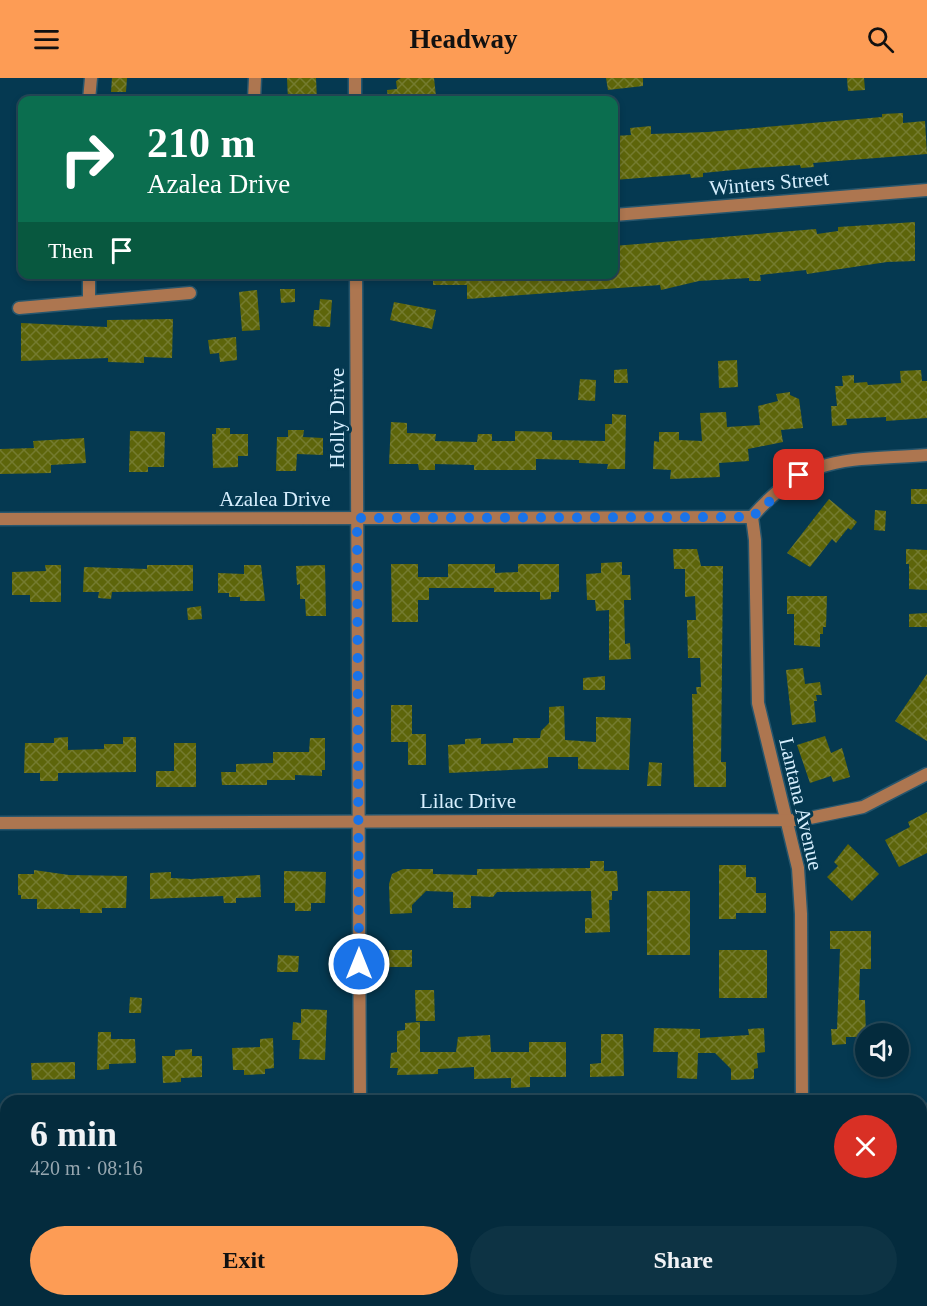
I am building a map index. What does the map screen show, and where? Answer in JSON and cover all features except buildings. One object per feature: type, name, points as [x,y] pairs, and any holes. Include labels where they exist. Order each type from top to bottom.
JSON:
[{"type":"street","points":[[90,96],[92,78]]},
{"type":"street","points":[[255,78],[255,96]]},
{"type":"street","points":[[355,78],[355,96]]},
{"type":"street","name":"Winters Street","points":[[618,215],[927,190]]},
{"type":"street","points":[[89,279],[89,301]]},
{"type":"street","name":"Holly Drive","points":[[356,279],[360,1095]]},
{"type":"street","points":[[19,308],[189,293]]},
{"type":"street","points":[[752,517],[789,482],[817,466],[927,455]]},
{"type":"street","name":"Azalea Drive","points":[[0,519],[752,517]]},
{"type":"street","name":"Lantana Avenue","points":[[752,517],[755,540],[758,703],[771,764],[789,820],[798,868],[801,914],[802,1095]]},
{"type":"street","name":"Lilac Drive","points":[[0,823],[811,819],[851,811],[885,797],[927,774]]},
{"type":"route","points":[[359,964],[357,518],[729,515],[752,517],[766,502],[799,475]]}]
